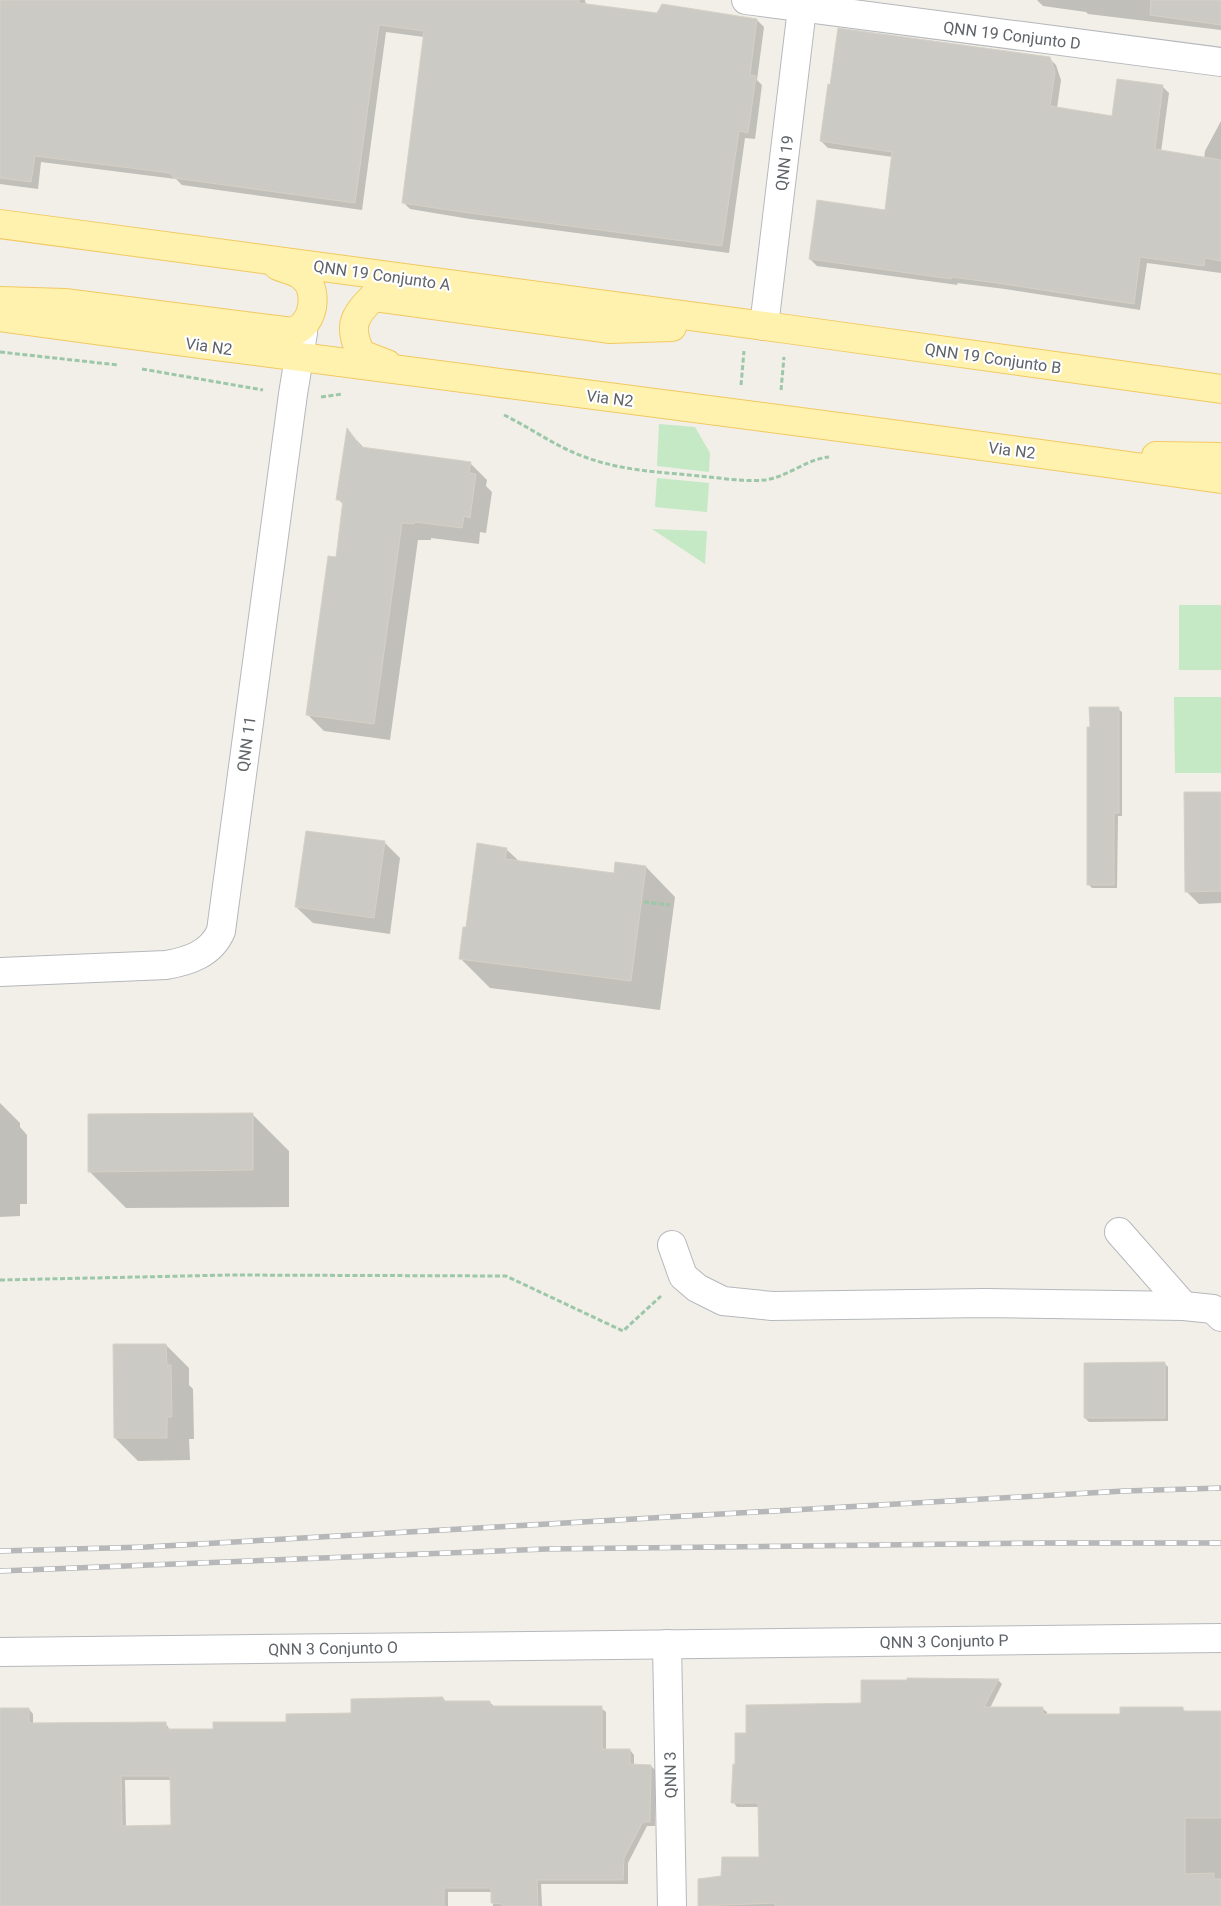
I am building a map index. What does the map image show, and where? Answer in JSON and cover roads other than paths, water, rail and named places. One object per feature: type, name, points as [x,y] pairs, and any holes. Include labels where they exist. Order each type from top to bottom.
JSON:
[{"type":"main road","name":"QNN 19 Conjunto A","points":[[0,224],[766,326]]},
{"type":"main road","points":[[0,301],[65,303],[293,332],[305,324],[311,310],[313,293],[309,284],[302,276],[259,259]]},
{"type":"main road","points":[[409,372],[360,354],[354,339],[353,326],[361,309],[373,297],[609,329],[766,326]]},
{"type":"main road","name":"Via N2","points":[[0,317],[299,358],[1060,456],[1221,479]]},
{"type":"main road","name":"QNN 19 Conjunto B","points":[[766,326],[1221,389]]},
{"type":"main road","points":[[1060,456],[1221,457]]},
{"type":"street","name":"QNN 19 Conjunto D","points":[[746,0],[803,4],[1221,62]]},
{"type":"street","name":"QNN 19","points":[[766,326],[803,4]]},
{"type":"street","name":"QNN 11","points":[[0,972],[166,965],[184,962],[200,955],[211,948],[218,940],[222,931],[293,394],[305,324]]},
{"type":"street","points":[[1119,1232],[1184,1306]]},
{"type":"street","points":[[672,1245],[683,1276],[697,1288],[723,1301],[772,1306],[985,1303],[1184,1306],[1213,1309],[1221,1317]]},
{"type":"street","name":"QNN 3 Conjunto P","points":[[667,1644],[1221,1638]]},
{"type":"street","name":"QNN 3 Conjunto O","points":[[0,1652],[667,1644]]},
{"type":"street","name":"QNN 3","points":[[667,1644],[672,1906]]},
{"type":"railway","points":[[0,1551],[146,1547],[1124,1491],[1221,1488]]},
{"type":"railway","points":[[0,1571],[546,1549],[1046,1543],[1221,1543]]}]
